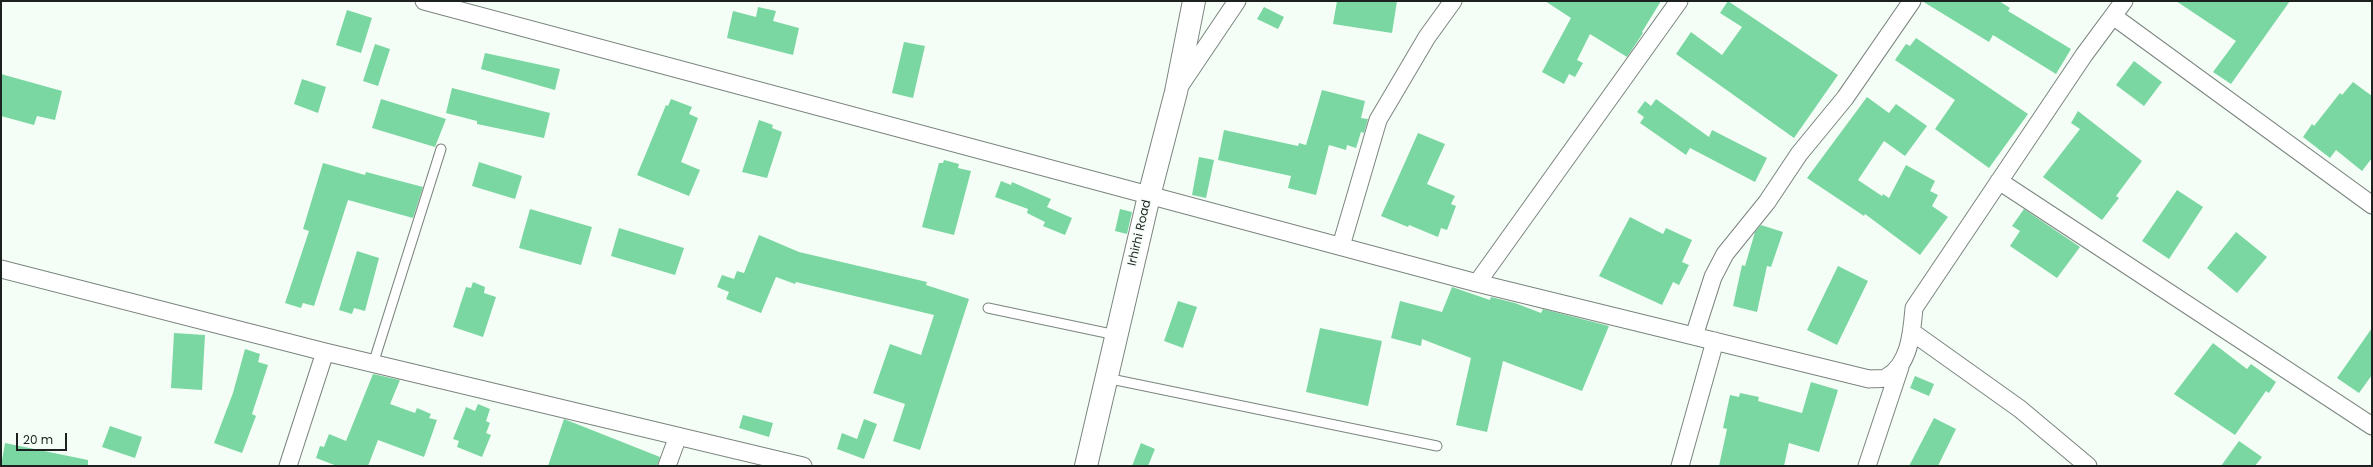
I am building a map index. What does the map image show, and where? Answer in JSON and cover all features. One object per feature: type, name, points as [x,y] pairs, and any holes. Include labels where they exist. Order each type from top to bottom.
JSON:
[{"type":"street","points":[[424,1],[444,3],[1149,196],[1477,283],[1869,379],[1886,378],[1900,367]]},
{"type":"street","name":"Irhirhi Road","points":[[1086,466],[1149,196],[1176,92],[1194,1]]},
{"type":"street","points":[[1176,92],[1237,1]]},
{"type":"street","points":[[1341,246],[1378,120],[1427,37],[1453,1]]},
{"type":"street","points":[[1477,283],[1679,1]]},
{"type":"street","points":[[1694,336],[1713,277],[1725,254],[1767,202],[1799,154],[1845,98],[1912,1]]},
{"type":"street","points":[[1867,466],[1912,332],[1914,308],[2084,55],[2124,1]]},
{"type":"street","points":[[2113,16],[2372,205]]},
{"type":"street","points":[[1999,181],[2372,426]]},
{"type":"street","points":[[1,269],[373,364],[803,466]]},
{"type":"street","points":[[1912,332],[2020,409],[2088,466]]},
{"type":"street","points":[[1680,466],[1714,341]]},
{"type":"street","points":[[288,466],[325,352]]},
{"type":"street","points":[[667,466],[678,436]]},
{"type":"lane","points":[[373,364],[441,149]]},
{"type":"lane","points":[[988,308],[1116,335]]},
{"type":"lane","points":[[1106,378],[1437,446]]},
{"type":"building","points":[[1337,1],[1397,1],[1392,33],[1333,24]]},
{"type":"building","points":[[1545,1],[1661,1],[1642,32],[1643,33],[1627,57],[1590,34],[1577,60],[1583,63],[1575,77],[1569,74],[1564,84],[1542,72],[1571,18]]},
{"type":"building","points":[[1728,1],[1838,75],[1794,138],[1676,54],[1691,32],[1722,55],[1742,27],[1720,13]]},
{"type":"building","points":[[1922,1],[1999,1],[2010,8],[2008,11],[2071,49],[2056,74],[1993,35],[1989,42]]},
{"type":"building","points":[[2176,1],[2290,1],[2231,84],[2213,72],[2236,41]]},
{"type":"building","points":[[758,7],[776,11],[773,21],[799,28],[793,55],[727,38],[733,11],[756,17]]},
{"type":"building","points":[[1264,7],[1284,17],[1278,29],[1257,19]]},
{"type":"building","points":[[347,10],[372,18],[361,53],[336,45]]},
{"type":"building","points":[[1916,38],[2028,114],[1989,168],[1935,129],[1955,100],[1895,60],[1906,44],[1910,46]]},
{"type":"building","points":[[904,42],[925,46],[913,98],[892,93]]},
{"type":"building","points":[[375,44],[390,49],[378,86],[363,81]]},
{"type":"building","points":[[485,53],[560,69],[555,90],[481,69]]},
{"type":"building","points":[[2134,61],[2162,82],[2144,106],[2116,85]]},
{"type":"building","points":[[1,74],[62,91],[55,120],[37,116],[34,125],[1,116]]},
{"type":"building","points":[[302,79],[326,87],[318,113],[294,104]]},
{"type":"building","points":[[2353,82],[2372,96],[2372,158],[2362,171],[2336,150],[2330,158],[2303,137],[2312,124],[2314,126],[2340,93],[2342,95]]},
{"type":"building","points":[[452,88],[550,113],[544,138],[477,124],[477,121],[446,113]]},
{"type":"building","points":[[1322,90],[1365,101],[1361,118],[1368,119],[1364,133],[1361,132],[1356,148],[1347,145],[1346,150],[1329,145],[1316,195],[1288,188],[1291,176],[1218,160],[1224,130],[1298,146],[1299,143],[1306,145]]},
{"type":"building","points":[[1867,97],[1889,113],[1896,104],[1927,126],[1905,156],[1884,141],[1858,180],[1882,196],[1883,194],[1889,198],[1906,165],[1935,181],[1930,191],[1938,195],[1932,206],[1948,217],[1920,255],[1865,214],[1864,216],[1807,178]]},
{"type":"building","points":[[381,99],[446,119],[435,147],[372,128]]},
{"type":"building","points":[[671,99],[692,107],[689,114],[698,118],[681,162],[700,170],[689,196],[637,175],[666,105],[668,106]]},
{"type":"building","points":[[1656,99],[1709,137],[1712,130],[1767,158],[1755,182],[1690,148],[1686,155],[1640,123],[1644,117],[1637,112],[1645,101],[1651,106]]},
{"type":"building","points":[[2078,111],[2142,161],[2116,196],[2119,198],[2102,220],[2043,177],[2080,129],[2071,123]]},
{"type":"building","points":[[759,120],[773,125],[772,128],[782,132],[767,178],[742,172]]},
{"type":"building","points":[[1418,133],[1445,144],[1427,184],[1455,196],[1451,204],[1456,206],[1447,230],[1441,228],[1438,237],[1409,225],[1408,227],[1381,216]]},
{"type":"building","points":[[1199,157],[1214,160],[1206,198],[1192,195]]},
{"type":"building","points":[[944,160],[959,164],[958,168],[971,171],[954,235],[922,227],[939,163],[943,163]]},
{"type":"building","points":[[479,162],[522,176],[515,199],[472,186]]},
{"type":"building","points":[[323,163],[365,175],[366,172],[423,187],[413,218],[348,200],[314,306],[303,303],[301,308],[285,303],[309,231],[303,229]]},
{"type":"building","points":[[1001,181],[1011,185],[1012,182],[1051,199],[1047,207],[1072,218],[1065,235],[1043,226],[1045,222],[1027,213],[1028,209],[995,197]]},
{"type":"building","points":[[2177,190],[2203,207],[2169,259],[2142,241]]},
{"type":"building","points":[[530,209],[592,227],[581,265],[519,248]]},
{"type":"building","points":[[1120,209],[1132,212],[1127,234],[1115,231]]},
{"type":"building","points":[[2024,209],[2080,247],[2057,278],[2010,246],[2020,231],[2012,226]]},
{"type":"building","points":[[1630,217],[1663,234],[1666,228],[1692,240],[1682,262],[1689,265],[1679,285],[1673,282],[1662,305],[1599,276]]},
{"type":"building","points":[[1761,225],[1783,232],[1771,267],[1767,266],[1757,312],[1733,306],[1742,265],[1745,266],[1755,232]]},
{"type":"building","points":[[619,228],[684,248],[675,275],[611,256]]},
{"type":"building","points":[[2236,232],[2267,257],[2237,293],[2207,268]]},
{"type":"building","points":[[759,235],[799,252],[927,282],[926,285],[969,299],[920,450],[893,441],[905,404],[873,393],[890,344],[921,355],[934,315],[796,282],[795,284],[776,277],[761,313],[726,299],[729,292],[717,287],[722,275],[734,279],[737,271],[744,273]]},
{"type":"building","points":[[357,251],[379,258],[365,311],[354,308],[352,314],[339,310]]},
{"type":"building","points":[[1838,266],[1868,281],[1837,345],[1807,330]]},
{"type":"building","points":[[473,282],[485,287],[484,293],[496,297],[483,337],[453,327],[466,287],[471,288]]},
{"type":"building","points":[[1452,287],[1490,300],[1491,297],[1515,303],[1541,313],[1543,309],[1609,326],[1582,391],[1503,361],[1487,432],[1456,425],[1471,358],[1422,339],[1421,346],[1391,338],[1400,301],[1442,312]]},
{"type":"building","points":[[1178,301],[1197,307],[1183,348],[1164,341]]},
{"type":"building","points":[[1320,328],[1382,341],[1368,406],[1306,392]]},
{"type":"building","points":[[2372,328],[2372,375],[2359,393],[2337,378]]},
{"type":"building","points":[[174,333],[205,335],[202,390],[171,388]]},
{"type":"building","points":[[2213,343],[2247,369],[2251,364],[2276,382],[2269,393],[2266,391],[2235,435],[2174,394]]},
{"type":"building","points":[[245,349],[260,354],[258,362],[268,365],[252,414],[256,416],[242,453],[214,443],[233,393]]},
{"type":"building","points":[[373,374],[400,380],[390,404],[415,413],[417,408],[431,414],[429,418],[437,420],[424,457],[378,440],[368,466],[337,466],[316,458],[320,446],[324,447],[329,434],[346,441]]},
{"type":"building","points":[[1915,376],[1934,384],[1929,396],[1910,388]]},
{"type":"building","points":[[1811,382],[1838,390],[1819,452],[1789,443],[1784,466],[1719,466],[1727,429],[1723,428],[1730,395],[1739,397],[1740,393],[1759,397],[1758,401],[1802,413]]},
{"type":"building","points":[[478,404],[490,409],[486,421],[490,423],[486,433],[491,435],[482,457],[457,447],[459,441],[453,439],[466,407],[475,411]]},
{"type":"building","points":[[743,415],[773,423],[769,437],[739,428]]},
{"type":"building","points":[[1934,418],[1956,429],[1938,466],[1909,466]]},
{"type":"building","points":[[564,419],[660,457],[657,466],[548,466]]},
{"type":"building","points":[[864,419],[877,424],[864,459],[837,449],[842,433],[857,439]]},
{"type":"building","points":[[110,426],[142,437],[135,458],[102,447]]},
{"type":"building","points":[[2239,441],[2262,457],[2255,466],[2221,466]]},
{"type":"building","points":[[5,443],[88,460],[88,466],[1,466]]},
{"type":"building","points":[[1141,443],[1155,449],[1148,466],[1132,466]]}]
